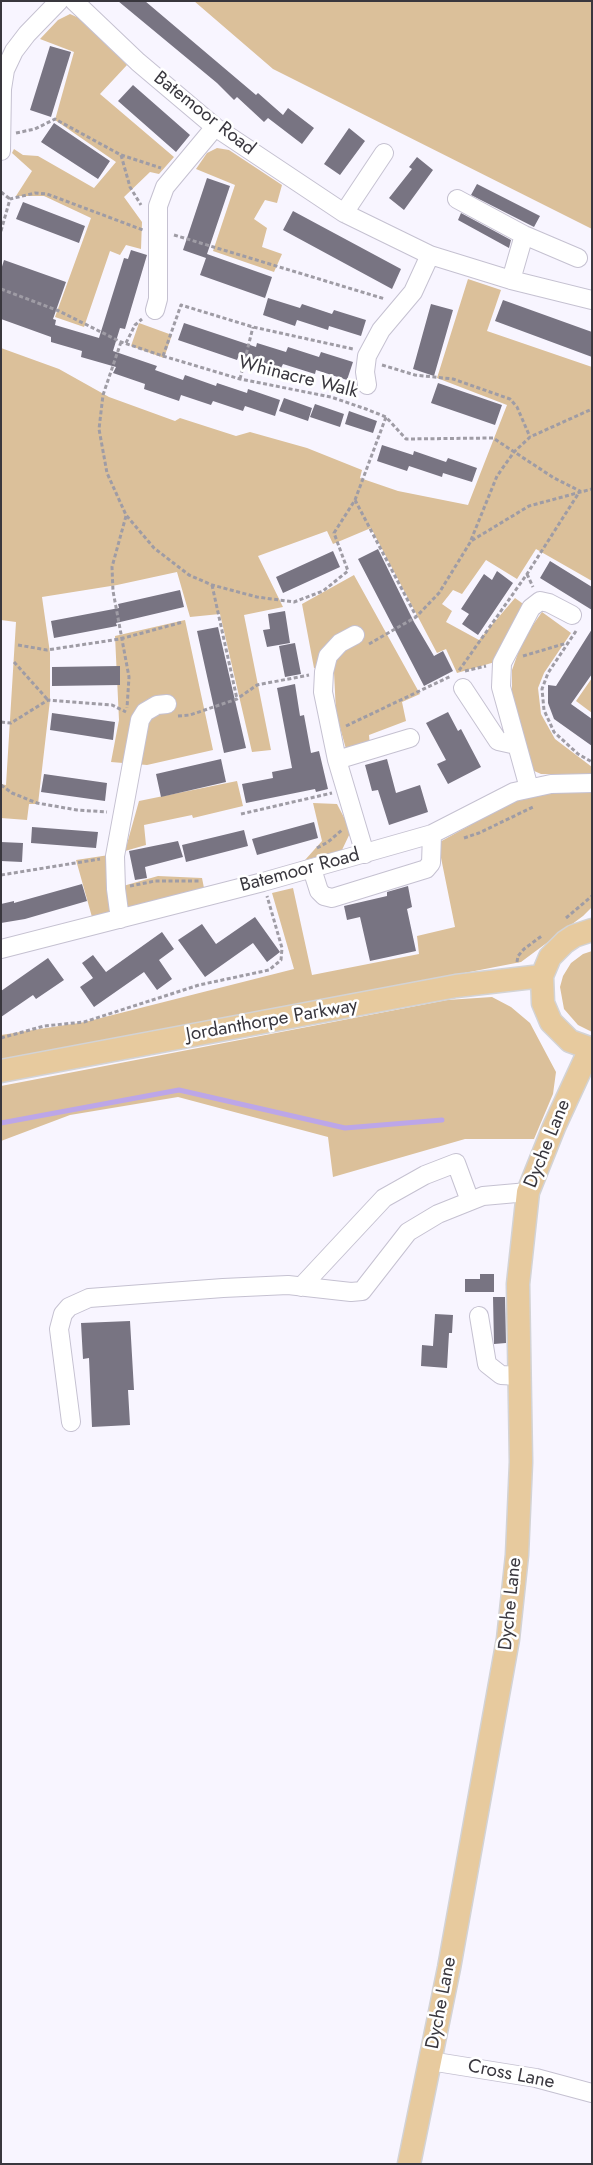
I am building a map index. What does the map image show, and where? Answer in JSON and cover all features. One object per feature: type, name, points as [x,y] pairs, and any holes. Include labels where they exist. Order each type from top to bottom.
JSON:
[{"type":"main road","name":"Dyche Lane","points":[[409,2164],[449,1968],[508,1639],[517,1555],[521,1472],[518,1284],[528,1192],[554,1127],[591,1049],[570,1041],[551,1022],[543,1003],[542,976],[550,957],[565,942],[574,936],[592,930]]},
{"type":"main road","name":"Jordanthorpe Parkway","points":[[1,1071],[456,986],[542,976]]},
{"type":"street","points":[[1,151],[2,89],[8,64],[14,51],[27,34],[59,1]]},
{"type":"street","name":"Batemoor Road","points":[[74,1],[138,62],[215,127],[344,213],[430,255],[511,280],[592,300]]},
{"type":"street","points":[[155,310],[158,298],[159,268],[156,229],[158,206],[165,187],[215,127]]},
{"type":"street","points":[[344,213],[384,154]]},
{"type":"street","points":[[457,200],[524,235],[578,258]]},
{"type":"street","points":[[511,280],[524,235]]},
{"type":"street","points":[[367,385],[365,372],[367,356],[381,330],[406,302],[423,274],[430,255]]},
{"type":"street","points":[[529,788],[501,687],[502,663],[532,608],[540,601],[549,603],[576,620]]},
{"type":"street","points":[[355,635],[340,643],[328,656],[324,672],[323,692],[337,760],[365,854]]},
{"type":"street","points":[[464,688],[498,741],[516,745]]},
{"type":"street","points":[[120,919],[116,889],[115,856],[123,813],[133,716],[146,712],[157,705],[170,710]]},
{"type":"street","points":[[337,760],[410,738]]},
{"type":"street","name":"Batemoor Road","points":[[1,949],[312,869],[432,834],[514,792],[551,784],[592,783]]},
{"type":"street","points":[[312,869],[318,891],[324,896],[332,898],[426,869],[431,863],[432,834]]},
{"type":"street","points":[[301,1287],[384,1198],[425,1175],[456,1163],[470,1201]]},
{"type":"street","points":[[71,1422],[59,1329],[63,1314],[69,1307],[89,1298],[223,1288],[288,1285],[351,1292],[362,1291],[371,1282],[408,1232],[438,1214],[483,1196],[528,1192]]},
{"type":"street","points":[[479,1316],[487,1364],[501,1375],[520,1376]]},
{"type":"street","name":"Cross Lane","points":[[430,2061],[536,2078],[592,2093]]},
{"type":"path","points":[[2,132],[18,133],[36,129],[54,119],[122,155],[176,172]]},
{"type":"path","points":[[122,155],[130,187],[156,229]]},
{"type":"path","points":[[1,192],[10,200]]},
{"type":"path","points":[[10,200],[35,193],[47,194],[144,230],[156,229],[377,298],[406,302]]},
{"type":"path","points":[[1,231],[10,200]]},
{"type":"path","name":"Whinacre Walk","points":[[1,288],[59,311],[121,342],[240,379],[331,397],[386,417],[406,439],[493,438],[554,478],[580,491]]},
{"type":"path","points":[[163,356],[181,306],[254,327],[359,350],[382,365],[415,375],[453,379],[510,399],[517,407],[530,437]]},
{"type":"path","points":[[240,379],[254,327]]},
{"type":"path","points":[[121,342],[103,395],[100,429],[107,473],[126,515],[154,548],[189,575],[212,585],[257,597],[294,602],[323,591],[348,571],[334,533],[355,500],[386,417]]},
{"type":"path","points":[[355,635],[360,649],[416,617],[439,593],[471,541],[497,476],[514,452],[530,437],[592,409]]},
{"type":"path","points":[[471,541],[529,506],[592,489]]},
{"type":"path","points":[[332,733],[426,690],[457,673],[527,574],[580,491]]},
{"type":"path","points":[[355,500],[416,617]]},
{"type":"path","points":[[126,515],[112,567],[113,591],[133,716]]},
{"type":"path","points":[[212,585],[237,699]]},
{"type":"path","points":[[576,620],[542,688],[544,710],[554,732],[578,754],[592,762]]},
{"type":"path","points":[[18,645],[47,650],[120,639],[183,622]]},
{"type":"path","points":[[14,662],[48,700]]},
{"type":"path","points":[[170,710],[190,715],[237,699],[257,685],[324,672]]},
{"type":"path","points":[[1,722],[11,722],[48,700],[112,705],[133,716]]},
{"type":"path","points":[[1,786],[12,793],[37,803],[77,810],[123,813]]},
{"type":"path","points":[[241,814],[345,790]]},
{"type":"path","points":[[460,839],[479,833],[543,802]]},
{"type":"path","points":[[313,851],[328,842],[354,819]]},
{"type":"path","points":[[1,875],[115,856]]},
{"type":"path","points":[[116,889],[155,881],[203,881]]},
{"type":"path","points":[[1,1038],[44,1026],[84,1022],[199,985],[269,970],[281,960],[282,948],[263,882]]},
{"type":"shaded area","points":[[194,1],[592,1],[592,229],[273,69]]},
{"type":"shaded area","points":[[70,14],[79,18],[127,65],[100,94],[174,157],[159,174],[150,172],[124,197],[142,222],[141,249],[126,245],[120,255],[110,251],[84,327],[55,317],[91,218],[44,196],[16,196],[32,171],[12,153],[14,149],[23,155],[38,156],[94,188],[116,162],[55,120],[74,52],[40,39],[58,20]]},
{"type":"shaded area","points":[[217,148],[229,150],[282,185],[277,203],[265,200],[254,219],[267,228],[262,247],[282,254],[274,272],[213,251],[235,185],[196,169],[207,153]]},
{"type":"shaded area","points":[[468,279],[501,290],[487,331],[592,367],[592,581],[536,549],[517,579],[486,560],[462,594],[453,590],[442,604],[452,611],[446,622],[479,640],[515,598],[526,606],[495,662],[457,673],[446,649],[437,653],[371,528],[333,544],[327,531],[258,556],[283,607],[244,615],[271,750],[252,752],[220,614],[190,617],[177,572],[117,585],[42,597],[50,653],[50,700],[38,804],[29,804],[27,820],[1,818],[1,784],[6,785],[16,622],[1,620],[1,348],[59,369],[109,397],[175,421],[180,418],[236,436],[250,432],[307,448],[362,470],[360,478],[398,491],[468,505],[507,405],[437,378]]},
{"type":"shaded area","points":[[139,323],[172,335],[164,358],[131,346]]},
{"type":"shaded area","points":[[354,575],[420,694],[402,702],[406,721],[369,735],[370,746],[346,749],[336,713],[334,672],[314,668],[302,604]]},
{"type":"shaded area","points":[[542,612],[571,633],[544,673],[538,688],[541,714],[555,739],[592,767],[592,775],[541,774],[532,770],[512,697],[512,670],[523,639]]},
{"type":"shaded area","points":[[185,620],[213,750],[147,765],[111,762],[119,720],[115,636]]},
{"type":"shaded area","points":[[592,678],[592,713],[576,701]]},
{"type":"shaded area","points":[[237,781],[243,806],[193,818],[192,815],[144,825],[146,845],[125,851],[139,801]]},
{"type":"shaded area","points":[[592,792],[592,907],[583,916],[521,962],[1,1063],[1,1035],[85,1022],[294,969],[272,893],[293,888],[312,975],[419,954],[417,936],[455,927],[438,843],[512,802],[551,793]]},
{"type":"shaded area","points":[[313,803],[337,804],[351,831],[342,850],[305,860],[322,841]]},
{"type":"shaded area","points":[[109,855],[123,886],[158,876],[202,878],[204,888],[92,917],[76,860]]},
{"type":"shaded area","points":[[592,951],[592,1032],[578,1025],[564,1009],[560,987],[563,976],[571,963],[583,954]]},
{"type":"shaded area","points":[[492,997],[511,1007],[530,1023],[556,1072],[553,1094],[534,1139],[465,1139],[333,1177],[328,1137],[178,1097],[70,1115],[1,1141],[1,1086],[447,1000]]},
{"type":"building","points":[[118,1],[145,1],[256,95],[258,93],[283,115],[288,108],[314,128],[302,144],[268,118],[264,122],[237,97],[234,100],[217,83]]},
{"type":"building","points":[[50,46],[71,52],[51,117],[30,110]]},
{"type":"building","points":[[133,85],[190,135],[176,152],[118,101]]},
{"type":"building","points":[[54,123],[110,161],[98,179],[41,142]]},
{"type":"building","points":[[349,128],[365,141],[340,175],[324,164]]},
{"type":"building","points":[[417,157],[433,170],[404,210],[389,198],[412,169],[409,167]]},
{"type":"building","points":[[207,178],[230,186],[207,254],[272,277],[265,298],[200,275],[206,258],[183,250]]},
{"type":"building","points":[[477,184],[540,216],[534,227],[471,195]]},
{"type":"building","points":[[23,202],[85,226],[79,243],[16,219]]},
{"type":"building","points":[[293,211],[401,269],[392,289],[283,230]]},
{"type":"building","points":[[461,213],[511,240],[509,248],[458,220]]},
{"type":"building","points":[[131,250],[147,255],[125,329],[120,328],[113,351],[157,366],[155,370],[183,380],[185,375],[216,386],[217,383],[247,393],[248,389],[280,400],[275,416],[245,406],[243,411],[213,401],[211,405],[181,395],[179,401],[144,389],[145,384],[113,373],[116,367],[81,357],[82,351],[51,342],[51,337],[1,319],[1,270],[4,260],[66,282],[53,319],[56,320],[55,325],[99,338],[124,258],[128,259]]},
{"type":"building","points":[[268,298],[300,308],[302,304],[332,314],[334,310],[366,320],[361,336],[329,326],[328,330],[297,320],[295,326],[263,315]]},
{"type":"building","points":[[503,300],[592,332],[592,357],[495,321]]},
{"type":"building","points":[[431,304],[453,310],[434,376],[413,369]]},
{"type":"building","points":[[184,323],[256,347],[257,343],[286,352],[288,347],[319,357],[321,352],[353,362],[347,380],[316,370],[315,374],[283,364],[281,368],[239,355],[237,360],[178,340]]},
{"type":"building","points":[[438,383],[502,405],[495,425],[431,403]]},
{"type":"building","points":[[284,398],[312,408],[308,421],[279,411]]},
{"type":"building","points":[[315,404],[344,414],[340,427],[310,417]]},
{"type":"building","points":[[349,411],[377,421],[373,433],[345,424]]},
{"type":"building","points":[[382,445],[413,455],[414,451],[446,462],[448,458],[477,468],[472,482],[443,473],[442,477],[409,466],[407,471],[377,461]]},
{"type":"building","points":[[378,549],[414,622],[434,656],[443,651],[453,671],[424,686],[358,559]]},
{"type":"building","points":[[333,551],[340,567],[283,593],[276,577]]},
{"type":"building","points":[[550,561],[592,587],[592,610],[540,578]]},
{"type":"building","points":[[497,571],[513,583],[478,635],[462,624],[469,614],[461,609],[484,574],[492,580]]},
{"type":"building","points":[[180,590],[184,607],[116,623],[117,626],[54,638],[51,621],[119,608],[118,604]]},
{"type":"building","points":[[285,611],[290,643],[267,647],[263,630],[270,629],[268,614]]},
{"type":"building","points":[[218,627],[246,748],[224,753],[197,631]]},
{"type":"building","points":[[592,629],[592,674],[571,704],[592,719],[592,746],[554,719],[548,703],[548,685],[556,686]]},
{"type":"building","points":[[295,643],[301,674],[285,677],[279,646]]},
{"type":"building","points":[[120,666],[120,685],[52,686],[52,667]]},
{"type":"building","points":[[295,684],[300,716],[304,715],[311,753],[319,751],[328,789],[316,792],[315,789],[246,803],[242,784],[273,778],[272,772],[292,768],[277,688]]},
{"type":"building","points":[[448,712],[458,731],[461,729],[481,767],[448,784],[437,764],[446,760],[426,723]]},
{"type":"building","points":[[52,713],[115,722],[113,740],[50,730]]},
{"type":"building","points":[[221,759],[226,782],[161,797],[156,774]]},
{"type":"building","points":[[387,759],[396,793],[420,785],[428,812],[389,825],[378,790],[372,791],[365,765]]},
{"type":"building","points":[[44,774],[107,783],[105,801],[41,792]]},
{"type":"building","points":[[314,822],[318,838],[257,855],[252,839]]},
{"type":"building","points":[[32,827],[98,832],[96,848],[31,843]]},
{"type":"building","points":[[244,830],[248,846],[186,862],[182,845]]},
{"type":"building","points":[[178,841],[183,857],[145,867],[147,878],[135,880],[129,851]]},
{"type":"building","points":[[1,842],[23,843],[22,862],[1,861]]},
{"type":"building","points":[[82,884],[87,901],[25,919],[1,923],[1,904],[14,901],[14,903]]},
{"type":"building","points":[[408,886],[412,907],[407,909],[416,951],[370,961],[360,917],[347,920],[344,906],[387,896],[387,892]]},
{"type":"building","points":[[255,917],[280,952],[267,962],[253,943],[205,977],[178,940],[202,924],[216,944]]},
{"type":"building","points":[[162,932],[174,949],[159,960],[172,979],[157,990],[144,972],[94,1007],[80,987],[93,978],[82,963],[93,955],[106,972]]},
{"type":"building","points":[[48,958],[64,980],[36,999],[33,995],[1,1017],[1,991]]},
{"type":"building","points":[[480,1274],[494,1274],[494,1292],[465,1292],[465,1279],[480,1279]]},
{"type":"building","points":[[493,1297],[505,1297],[506,1343],[494,1344]]},
{"type":"building","points":[[435,1314],[453,1315],[452,1333],[449,1333],[447,1368],[421,1366],[422,1345],[433,1346]]},
{"type":"building","points":[[130,1321],[134,1390],[128,1390],[130,1425],[92,1427],[89,1358],[83,1359],[81,1323]]},
{"type":"waterway","points":[[1,1123],[179,1090],[345,1128],[442,1120]]}]
